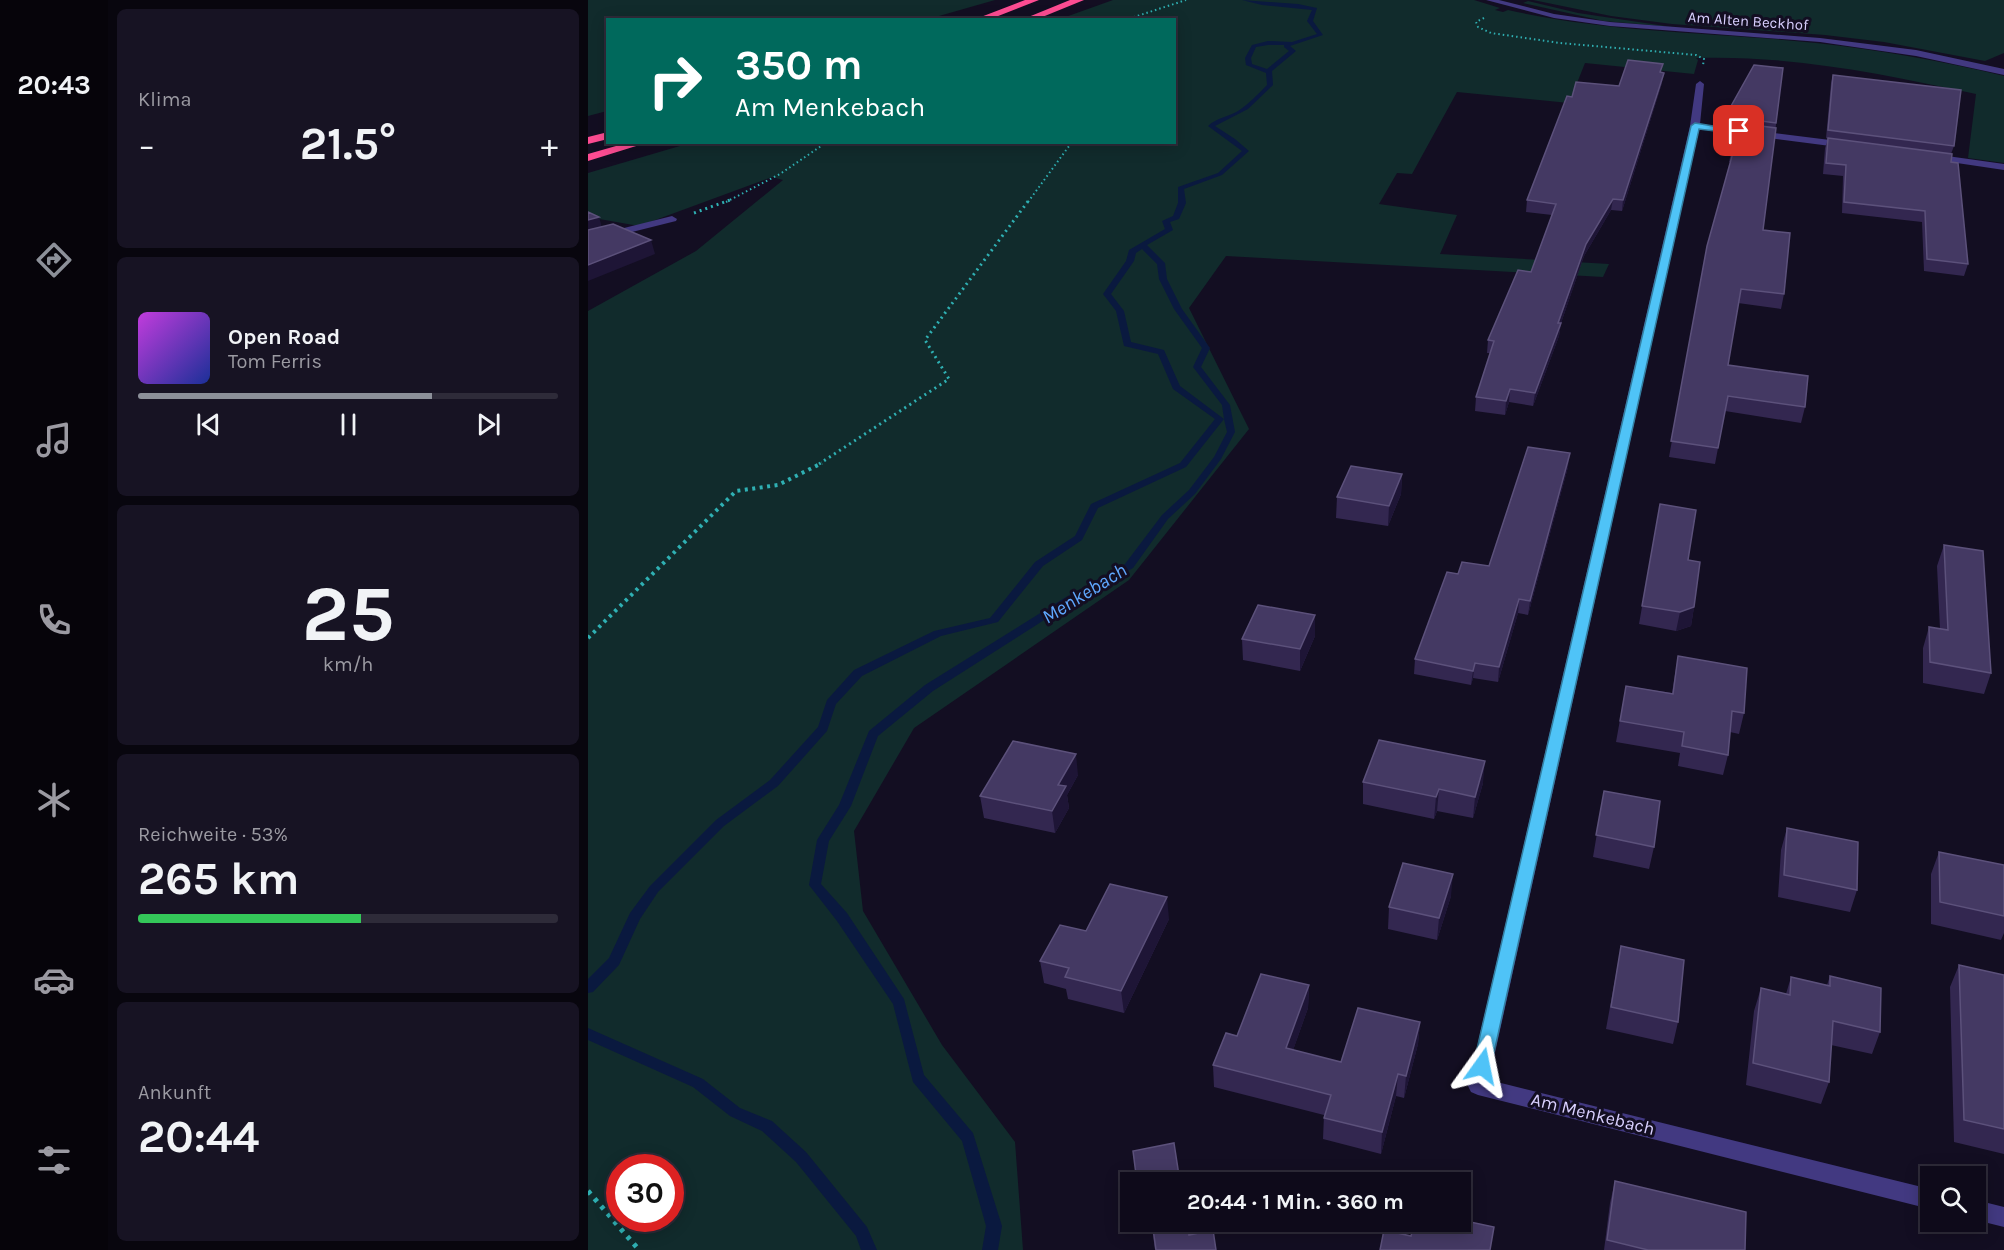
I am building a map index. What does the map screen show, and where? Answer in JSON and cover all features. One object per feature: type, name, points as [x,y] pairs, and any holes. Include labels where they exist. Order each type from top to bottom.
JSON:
[{"type":"highway","points":[[983,18],[1034,0]]},
{"type":"highway","points":[[1030,18],[1079,0]]},
{"type":"highway","points":[[588,141],[606,136]]},
{"type":"highway","points":[[588,158],[637,144]]},
{"type":"street","name":"Am Alten Beckhof","points":[[1490,0],[1554,16],[1610,24],[1820,40],[1916,53],[2004,72]]},
{"type":"street","name":"Am Menkebach","points":[[1700,84],[1695,126],[1478,1086],[1920,1196]]},
{"type":"street","points":[[1695,126],[1857,147]]},
{"type":"street","points":[[1926,156],[2004,167]]},
{"type":"street","points":[[588,240],[672,219]]},
{"type":"street","points":[[1986,1212],[2004,1217]]},
{"type":"path","points":[[1131,18],[1186,0]]},
{"type":"path","points":[[672,219],[717,207],[781,176],[825,144]]},
{"type":"path","points":[[588,638],[736,491],[778,485],[820,464],[949,379],[925,340],[1070,144]]},
{"type":"path","points":[[588,1191],[639,1250]]},
{"type":"green space","points":[[588,0],[995,0],[932,18],[606,18],[606,111],[588,116]]},
{"type":"green space","points":[[1113,0],[1474,0],[1500,8],[1495,10],[1503,12],[1508,10],[1546,18],[1623,28],[1816,43],[1887,53],[2004,76],[2004,163],[1968,158],[1976,94],[1837,67],[1767,60],[1696,58],[1698,60],[1694,74],[1585,63],[1569,103],[1457,92],[1412,174],[1397,173],[1379,204],[1457,215],[1440,254],[1609,264],[1603,277],[1226,256],[1189,308],[1249,429],[1129,580],[914,728],[854,831],[863,911],[942,1045],[1015,1142],[1023,1250],[588,1250],[588,311],[696,251],[783,180],[772,177],[639,226],[588,217],[588,173],[687,144],[1176,144],[1176,18],[1063,18]]},
{"type":"green space","points":[[1533,0],[2004,0],[2004,53],[1985,61],[1884,42],[1825,35],[1672,24],[1611,16]]},
{"type":"green space","points":[[1528,1],[1578,13],[1672,27],[1604,21],[1523,3]]},
{"type":"building","points":[[1628,60],[1663,64],[1660,72],[1664,73],[1623,200],[1613,199],[1586,244],[1558,323],[1561,323],[1535,393],[1510,389],[1506,401],[1476,397],[1494,341],[1488,340],[1518,270],[1531,272],[1556,204],[1527,200],[1567,96],[1572,97],[1576,82],[1619,86]]},
{"type":"building","points":[[1754,65],[1783,68],[1776,123],[1738,118],[1741,107],[1731,106]]},
{"type":"building","points":[[1833,75],[1961,90],[1954,146],[1828,130]]},
{"type":"building","points":[[1737,123],[1776,128],[1763,230],[1790,233],[1784,294],[1741,289],[1728,365],[1808,376],[1805,407],[1728,396],[1718,448],[1671,441],[1707,246],[1734,149],[1731,148]]},
{"type":"building","points":[[1828,138],[1952,154],[1951,162],[1958,163],[1968,264],[1927,259],[1925,211],[1844,202],[1846,165],[1826,163]]},
{"type":"building","points":[[588,212],[599,217],[588,220]]},
{"type":"building","points":[[613,224],[651,240],[588,265],[588,230]]},
{"type":"building","points":[[1528,447],[1570,453],[1530,601],[1519,599],[1499,667],[1475,663],[1473,671],[1415,659],[1447,572],[1458,574],[1462,562],[1489,566]]},
{"type":"building","points":[[1351,466],[1402,474],[1389,506],[1337,497]]},
{"type":"building","points":[[1660,504],[1696,510],[1688,560],[1700,562],[1694,607],[1680,612],[1642,606]]},
{"type":"building","points":[[1944,545],[1983,551],[1991,673],[1930,662],[1929,627],[1948,630]]},
{"type":"building","points":[[1258,605],[1315,615],[1300,649],[1242,639]]},
{"type":"building","points":[[1678,656],[1747,668],[1744,713],[1732,711],[1728,755],[1682,746],[1684,732],[1620,721],[1626,686],[1673,694]]},
{"type":"building","points":[[1379,740],[1485,761],[1475,797],[1439,789],[1436,797],[1363,782]]},
{"type":"building","points":[[1013,741],[1076,754],[1058,785],[1066,786],[1052,811],[980,796]]},
{"type":"building","points":[[1604,791],[1660,801],[1654,847],[1596,835]]},
{"type":"building","points":[[1787,828],[1858,842],[1857,890],[1784,875]]},
{"type":"building","points":[[1939,852],[2004,865],[2004,916],[1940,902]]},
{"type":"building","points":[[1403,863],[1453,874],[1439,918],[1389,907]]},
{"type":"building","points":[[1110,884],[1167,897],[1121,991],[1065,977],[1069,968],[1040,961],[1060,925],[1086,931]]},
{"type":"building","points":[[1621,946],[1684,960],[1678,1022],[1611,1007]]},
{"type":"building","points":[[1959,965],[2004,975],[2004,1129],[1964,1120]]},
{"type":"building","points":[[1261,974],[1309,985],[1286,1048],[1341,1062],[1358,1008],[1420,1022],[1406,1076],[1398,1074],[1382,1132],[1324,1118],[1331,1095],[1213,1065],[1226,1033],[1237,1036]]},
{"type":"building","points":[[1830,976],[1881,988],[1880,1032],[1833,1021],[1829,1082],[1753,1063],[1761,988],[1790,995],[1791,977],[1830,986]]},
{"type":"building","points":[[1174,1143],[1178,1172],[1136,1172],[1133,1151]]},
{"type":"building","points":[[1615,1181],[1746,1212],[1745,1250],[1648,1250],[1607,1240]]},
{"type":"building","points":[[1471,1222],[1494,1227],[1490,1250],[1380,1250],[1384,1232],[1411,1236],[1412,1232],[1471,1232]]},
{"type":"building","points":[[1154,1232],[1189,1232],[1189,1235],[1213,1232],[1216,1250],[1156,1250]]},
{"type":"waterway","name":"Menkebach","points":[[1142,245],[1169,230],[1166,221],[1176,217],[1182,203],[1180,188],[1220,174],[1246,151],[1211,126],[1251,105],[1270,85],[1269,70],[1293,51],[1286,46],[1320,35],[1310,21],[1315,9],[1245,0]]},
{"type":"waterway","points":[[1269,72],[1249,65],[1248,58],[1254,46],[1268,43],[1290,43]]},
{"type":"waterway","points":[[588,988],[614,961],[635,917],[654,889],[720,823],[774,783],[823,728],[831,703],[858,673],[938,633],[994,620],[1039,564],[1079,538],[1094,506],[1183,465],[1220,419],[1176,387],[1161,352],[1127,344],[1120,311],[1107,294],[1130,261],[1132,252],[1142,245]]},
{"type":"waterway","name":"Menkebach","points":[[990,1250],[994,1226],[968,1138],[918,1078],[899,1003],[842,917],[815,885],[823,840],[845,806],[873,734],[929,688],[1070,599],[1129,566],[1165,517],[1192,492],[1218,457],[1231,432],[1226,405],[1197,367],[1206,348],[1178,309],[1163,279],[1161,263],[1142,245]]},
{"type":"waterway","points":[[588,1034],[698,1083],[735,1112],[767,1126],[801,1157],[862,1232],[869,1250]]},
{"type":"route","points":[[1482,1066],[1695,126],[1739,131]]}]
